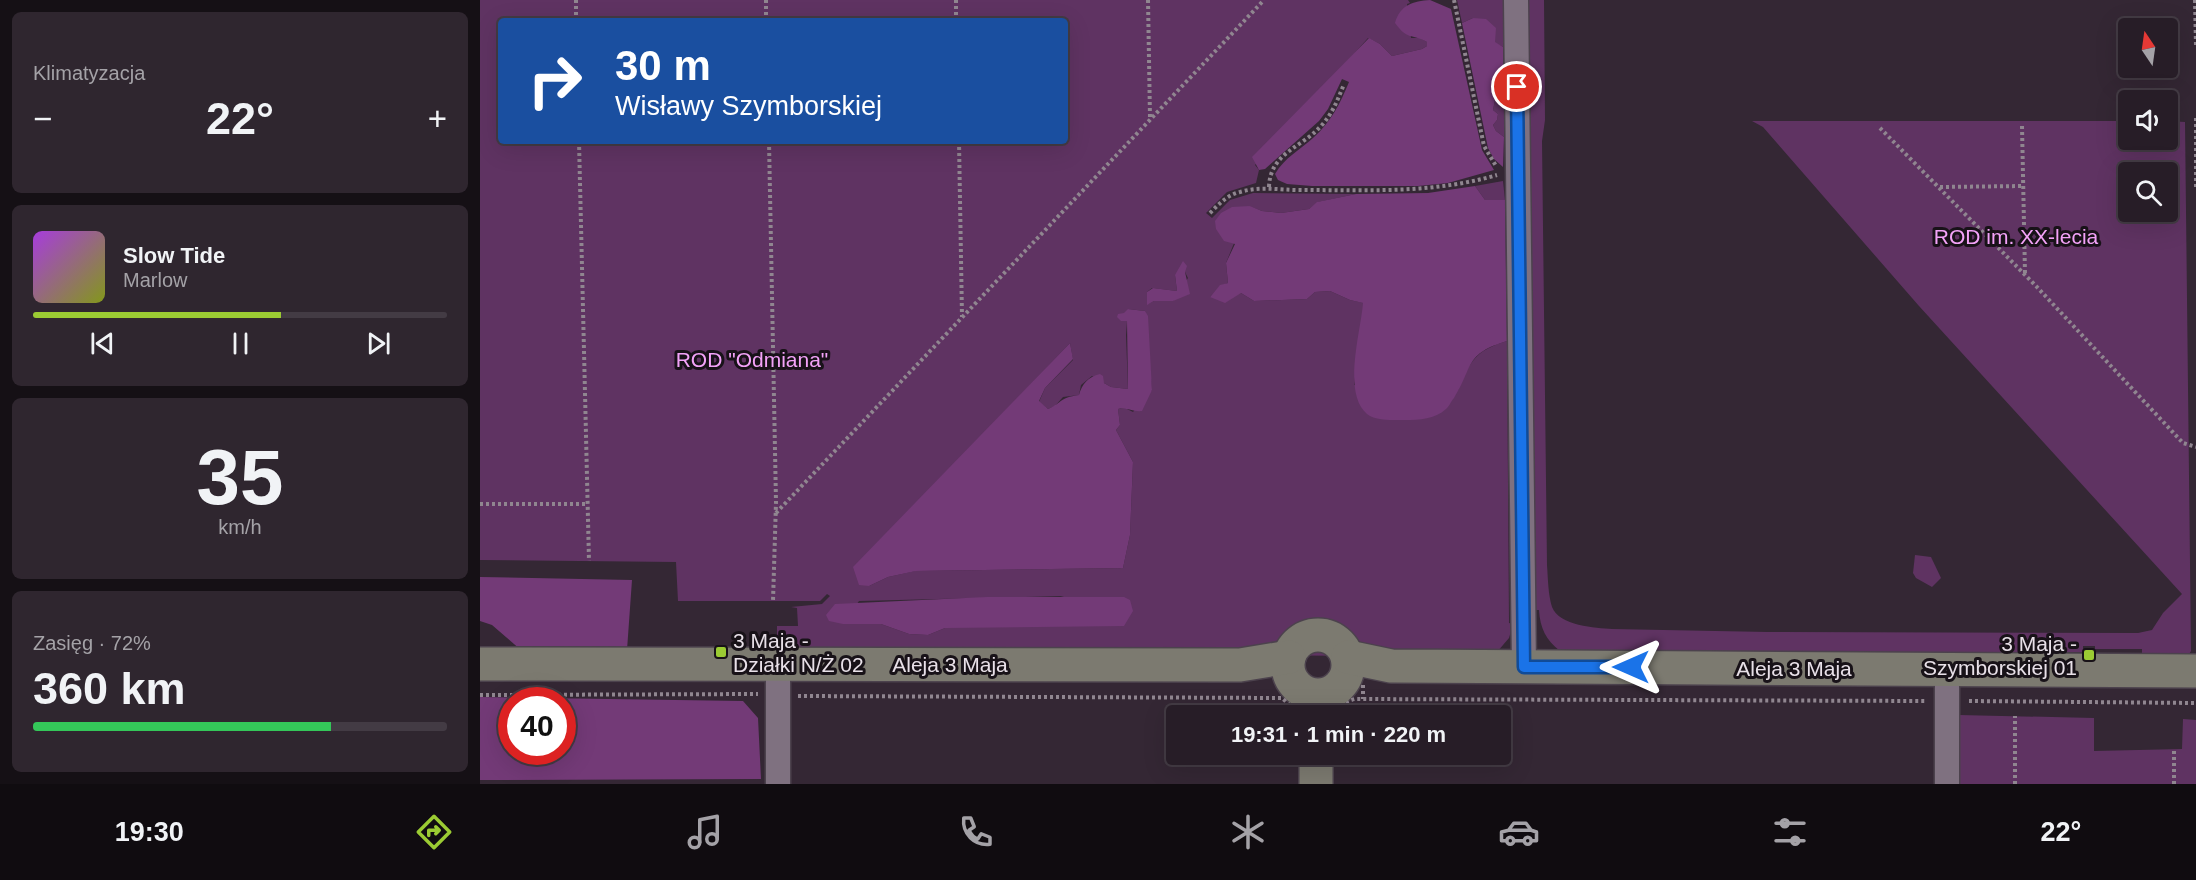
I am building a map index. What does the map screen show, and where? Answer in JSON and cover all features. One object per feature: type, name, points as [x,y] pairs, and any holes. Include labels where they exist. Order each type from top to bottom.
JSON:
[{"type":"street","points":[[1516,0],[1524,667]]},
{"type":"street","points":[[778,663],[778,784]]},
{"type":"street","name":"Aleja 3 Maja","points":[[480,664],[1240,665],[1327,694],[1391,666],[2196,671]]},
{"type":"street","points":[[1947,669],[1947,784]]},
{"type":"street","points":[[1316,765],[1316,784]]},
{"type":"path","points":[[576,0],[576,18]]},
{"type":"path","points":[[766,0],[766,18]]},
{"type":"path","points":[[956,0],[956,18]]},
{"type":"path","points":[[1148,0],[1150,119]]},
{"type":"path","points":[[776,513],[1264,0]]},
{"type":"path","points":[[1210,213],[1222,200],[1237,192],[1269,188],[1426,190],[1501,174],[1484,146],[1454,1],[1446,0]]},
{"type":"path","points":[[2195,0],[2196,45]]},
{"type":"path","points":[[1269,188],[1272,168],[1321,126],[1335,106],[1344,84]]},
{"type":"path","points":[[2196,118],[2196,190]]},
{"type":"path","points":[[2022,126],[2025,274]]},
{"type":"path","points":[[1880,128],[2025,274],[2183,443],[2196,447]]},
{"type":"path","points":[[579,144],[589,561]]},
{"type":"path","points":[[769,144],[776,513],[773,601]]},
{"type":"path","points":[[959,144],[962,317]]},
{"type":"path","points":[[1939,187],[2023,186]]},
{"type":"path","points":[[480,504],[588,504]]},
{"type":"path","points":[[480,695],[759,694]]},
{"type":"path","points":[[791,696],[833,698],[1282,698],[1294,709],[1327,694],[1929,701]]},
{"type":"path","points":[[1965,701],[2196,703]]},
{"type":"path","points":[[2014,784],[2015,716]]},
{"type":"path","points":[[2174,749],[2174,784]]},
{"type":"green space","name":"ROD \"Odmiana\"","points":[[480,0],[1408,0],[1411,38],[1420,38],[1427,42],[1427,46],[1392,56],[1380,44],[1368,38],[1255,165],[1259,170],[1256,183],[1227,192],[1206,213],[1212,218],[1230,200],[1253,193],[1356,194],[1318,202],[1309,209],[1281,213],[1262,211],[1249,206],[1226,263],[1228,283],[1220,286],[1210,297],[1241,293],[1254,301],[1307,299],[1315,292],[1330,291],[1350,300],[1364,303],[1354,385],[1458,390],[1466,371],[1475,358],[1488,348],[1507,341],[1509,623],[1513,624],[1509,638],[1497,652],[1367,656],[777,651],[777,626],[798,626],[797,608],[791,607],[822,604],[830,596],[827,594],[820,601],[678,601],[676,562],[480,560]],"holes":[[[1185,272],[1188,278],[1173,301],[1154,301],[1148,304],[1147,292],[1152,288],[1177,291],[1175,275]],[[1128,309],[1145,311],[1152,390],[1133,412],[1125,408],[1118,409],[1120,425],[1116,430],[1133,462],[1130,535],[1123,568],[915,571],[888,577],[869,586],[963,455],[1070,343],[1073,360],[1045,388],[1039,402],[1048,409],[1055,406],[1063,397],[1079,395],[1081,385],[1092,376],[1111,387],[1128,389],[1126,335]],[[1064,596],[945,628],[928,635],[909,634],[881,624],[843,624],[859,601]]]},
{"type":"green space","points":[[1457,0],[1503,0],[1503,47],[1495,43],[1473,18],[1462,23]]},
{"type":"green space","name":"ROD im. XX-lecia","points":[[1526,0],[1544,0],[1545,120],[1542,141],[1548,586],[1552,607],[1556,613],[1570,622],[1588,627],[1768,632],[2138,633],[2152,630],[2163,613],[2182,594],[1919,306],[1763,127],[1752,121],[2118,121],[2118,150],[2178,150],[2178,122],[2185,122],[2191,651],[2188,656],[2142,661],[2142,649],[2095,649],[2095,646],[2083,646],[2083,652],[2064,652],[2064,659],[1560,651],[1545,633],[1539,610],[1532,610]]},
{"type":"green space","points":[[1504,92],[1504,137],[1496,131],[1493,125],[1498,114],[1493,110],[1496,95]]},
{"type":"green space","points":[[1503,181],[1505,200],[1485,200],[1475,186]]},
{"type":"green space","points":[[1915,555],[1931,557],[1941,578],[1932,587],[1916,578],[1913,573]]},
{"type":"green space","points":[[1959,715],[2094,718],[2094,751],[2182,749],[2183,719],[2196,720],[2196,784],[1959,784]]},
{"type":"shaded area","points":[[1430,0],[1451,9],[1482,150],[1494,170],[1448,183],[1418,186],[1312,186],[1287,184],[1278,180],[1275,174],[1279,168],[1325,126],[1334,112],[1349,82],[1342,79],[1328,109],[1319,121],[1265,169],[1259,170],[1252,157],[1369,38],[1380,44],[1392,56],[1427,46],[1427,42],[1407,35],[1395,23],[1400,12],[1408,5]]},
{"type":"shaded area","points":[[1473,18],[1486,19],[1496,28],[1495,42],[1503,47],[1504,92],[1496,95],[1493,110],[1498,114],[1493,125],[1496,131],[1504,137],[1503,167],[1494,159],[1488,148],[1462,23]]},
{"type":"shaded area","points":[[1475,186],[1485,200],[1505,200],[1507,341],[1477,356],[1448,407],[1435,416],[1417,420],[1381,419],[1367,414],[1360,404],[1354,377],[1363,303],[1330,291],[1315,292],[1307,299],[1254,301],[1241,293],[1225,303],[1210,297],[1220,285],[1228,283],[1226,263],[1235,244],[1224,241],[1216,229],[1215,221],[1221,213],[1232,207],[1250,206],[1262,211],[1281,213],[1309,209],[1317,202],[1356,194],[1428,193]]},
{"type":"shaded area","points":[[1183,261],[1187,266],[1185,272],[1190,294],[1173,301],[1154,301],[1147,305],[1147,292],[1153,288],[1177,291],[1175,275]]},
{"type":"shaded area","points":[[1128,309],[1145,311],[1148,316],[1152,390],[1142,411],[1118,409],[1120,425],[1116,430],[1133,462],[1130,535],[1123,568],[916,571],[888,577],[869,586],[859,585],[853,567],[1070,343],[1073,359],[1045,388],[1039,401],[1048,409],[1064,399],[1079,395],[1086,382],[1100,374],[1103,376],[1104,383],[1111,387],[1128,389],[1127,321],[1121,321],[1117,317],[1118,314]]},
{"type":"shaded area","points":[[480,577],[632,580],[627,650],[522,651],[492,625],[480,621]]},
{"type":"shaded area","points":[[987,597],[1124,597],[1130,600],[1133,611],[1124,626],[945,628],[928,635],[909,634],[881,624],[843,624],[829,621],[826,615],[835,604]]},
{"type":"shaded area","points":[[480,697],[498,697],[498,765],[576,765],[576,698],[743,701],[758,718],[761,779],[480,780]]},
{"type":"place","name":"3 Maja - Działki N/Ż 02","points":[[721,652]]},
{"type":"place","name":"3 Maja - Szymborskiej 01","points":[[2089,655]]},
{"type":"route","points":[[1517,87],[1524,667],[1631,667]]}]
